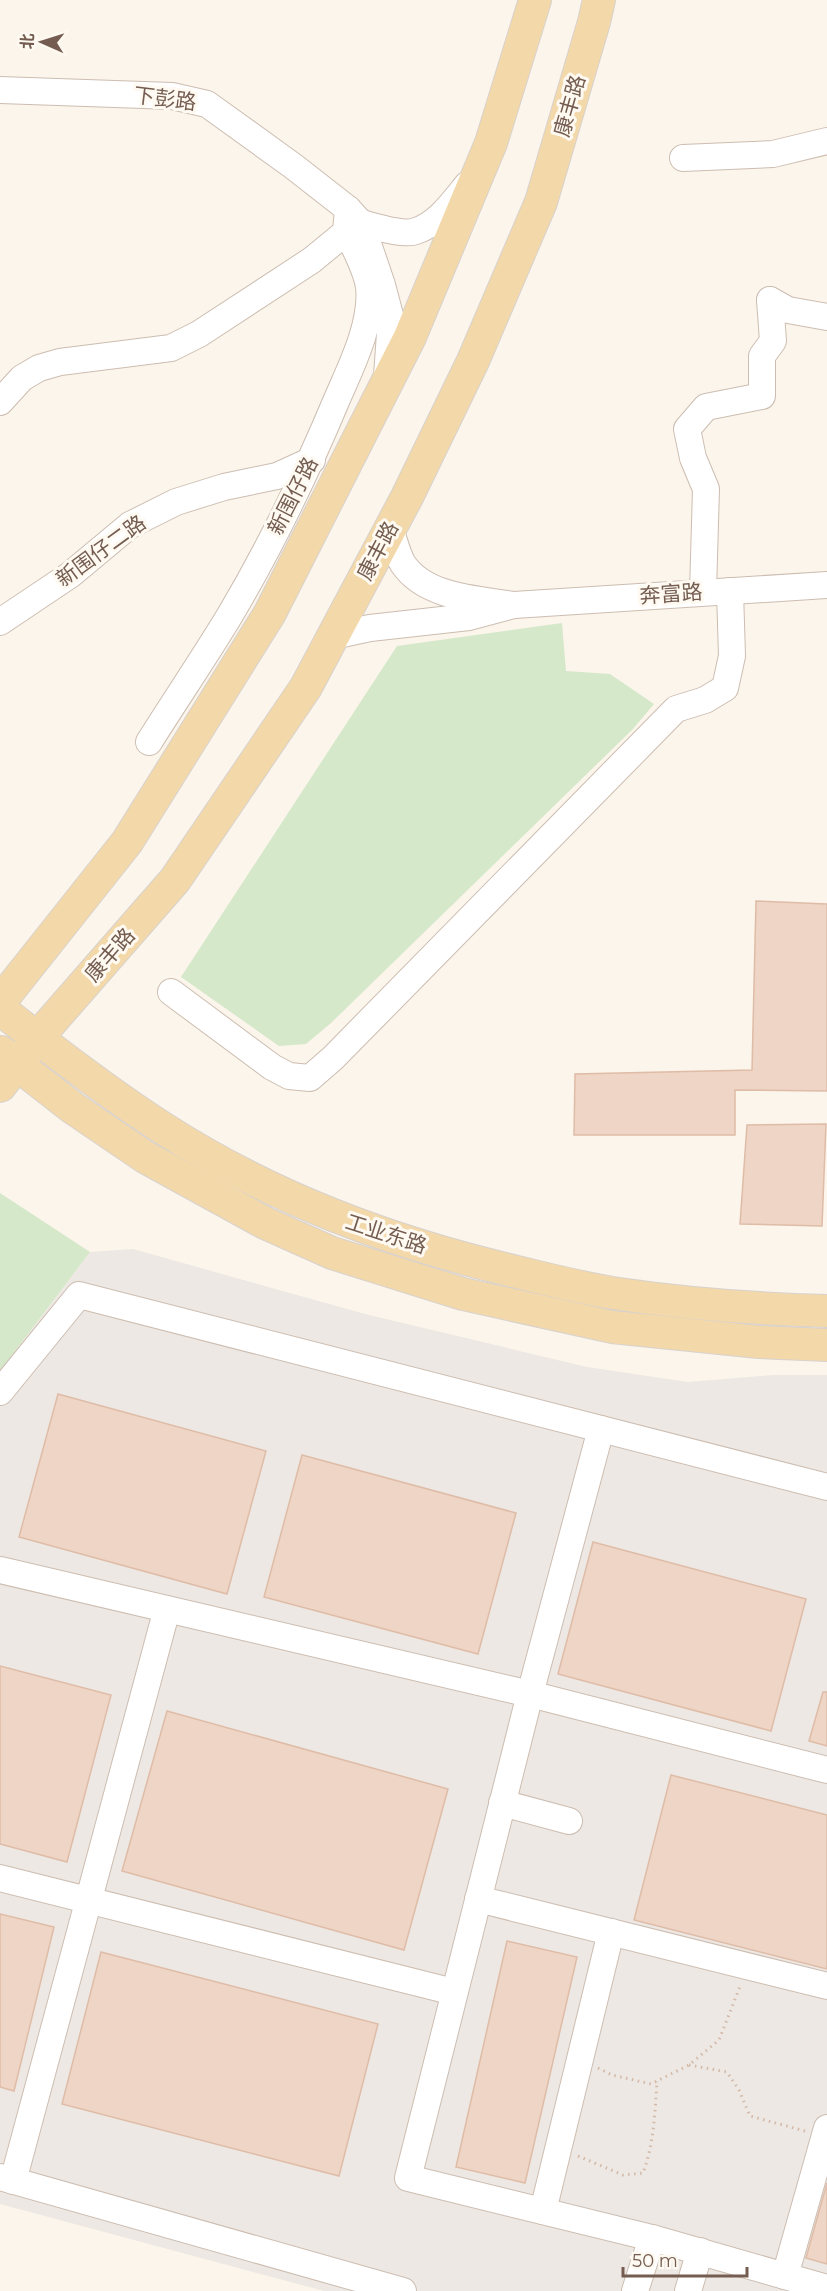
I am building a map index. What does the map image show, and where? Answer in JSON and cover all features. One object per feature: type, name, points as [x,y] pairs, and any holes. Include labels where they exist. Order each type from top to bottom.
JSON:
[{"type":"main road","points":[[0,1002],[127,842],[270,613],[410,337],[491,143],[535,0]]},
{"type":"main road","name":"康丰路","points":[[6,1067],[37,1038],[175,880],[306,687],[390,529],[473,361],[541,202],[599,0]]},
{"type":"main road","name":"工业东路","points":[[0,1009],[92,1080],[162,1128],[280,1193],[344,1221],[471,1261],[617,1293],[761,1309],[827,1311]]},
{"type":"main road","name":"工业东路","points":[[6,1067],[73,1108],[145,1157],[265,1223],[332,1253],[463,1294],[612,1327],[759,1342],[827,1345]]},
{"type":"street","name":"下彭路","points":[[0,90],[172,96],[207,104],[293,166],[352,221],[387,230],[415,232],[444,214],[480,168]]},
{"type":"street","points":[[683,158],[773,154],[827,141]]},
{"type":"street","points":[[0,402],[22,378],[39,368],[60,362],[171,348],[199,334],[312,260],[352,221],[391,319],[387,383]]},
{"type":"street","name":"新围仔路","points":[[149,742],[230,614],[286,513],[312,460],[357,353],[368,315],[369,286],[352,242],[352,221]]},
{"type":"street","points":[[703,592],[706,489],[693,458],[687,429],[706,407],[762,396],[762,356],[773,341],[770,300],[788,310],[827,317]]},
{"type":"street","name":"新围仔二路","points":[[0,622],[70,575],[130,525],[176,502],[277,476],[312,460]]},
{"type":"street","points":[[390,529],[403,564],[422,582],[461,597],[514,604]]},
{"type":"street","name":"奔富路","points":[[514,604],[827,585]]},
{"type":"street","points":[[171,992],[272,1067],[289,1076],[310,1078],[341,1050],[676,709],[705,700],[725,688],[732,656],[729,591]]},
{"type":"street","points":[[333,636],[370,628],[469,616],[514,604]]},
{"type":"street","points":[[0,1392],[78,1295],[827,1487]]},
{"type":"street","points":[[601,1429],[530,1694],[408,2178],[652,2238],[827,2288]]},
{"type":"street","points":[[0,1570],[530,1694],[827,1770]]},
{"type":"street","points":[[167,1609],[88,1901],[6,2179],[404,2291]]},
{"type":"street","points":[[502,1803],[568,1821]]},
{"type":"street","points":[[0,1878],[454,1992]]},
{"type":"street","points":[[478,1899],[827,1986]]},
{"type":"street","points":[[543,2211],[611,1932]]},
{"type":"street","points":[[785,2276],[826,2132]]},
{"type":"street","points":[[635,2291],[652,2238]]},
{"type":"street","points":[[688,2291],[700,2251]]},
{"type":"path","points":[[580,2059],[612,2075],[651,2084],[689,2065],[719,2040],[748,1966]]},
{"type":"path","points":[[689,2065],[727,2072],[739,2090],[750,2116],[826,2132]]},
{"type":"path","points":[[557,2151],[588,2159],[622,2175],[643,2173],[648,2161],[657,2081]]},
{"type":"shaded area","points":[[133,1249],[365,1314],[587,1367],[688,1382],[773,1375],[827,1375],[827,2291],[324,2291],[0,2204],[0,1371],[90,1252]]},
{"type":"green space","points":[[562,623],[566,671],[610,674],[654,704],[633,729],[331,1023],[306,1044],[279,1046],[181,977],[397,646]]},
{"type":"green space","points":[[0,1193],[90,1252],[0,1371]]},
{"type":"building","points":[[756,901],[827,904],[827,1091],[735,1090],[735,1135],[574,1135],[575,1074],[752,1070]]},
{"type":"building","points":[[826,1124],[822,1226],[740,1224],[747,1125]]},
{"type":"building","points":[[58,1394],[266,1451],[227,1594],[19,1537]]},
{"type":"building","points":[[302,1455],[516,1513],[478,1654],[264,1597]]},
{"type":"building","points":[[593,1542],[806,1599],[771,1731],[558,1674]]},
{"type":"building","points":[[0,1666],[111,1695],[67,1862],[0,1844]]},
{"type":"building","points":[[823,1692],[827,1692],[827,1746],[809,1741]]},
{"type":"building","points":[[167,1711],[448,1789],[404,1950],[122,1871]]},
{"type":"building","points":[[671,1775],[827,1815],[827,1969],[634,1920]]},
{"type":"building","points":[[0,1914],[54,1927],[14,2091],[0,2087]]},
{"type":"building","points":[[507,1941],[577,1957],[525,2183],[456,2167]]},
{"type":"building","points":[[101,1952],[378,2024],[339,2176],[62,2104]]},
{"type":"building","points":[[827,2183],[827,2264],[806,2258]]}]
